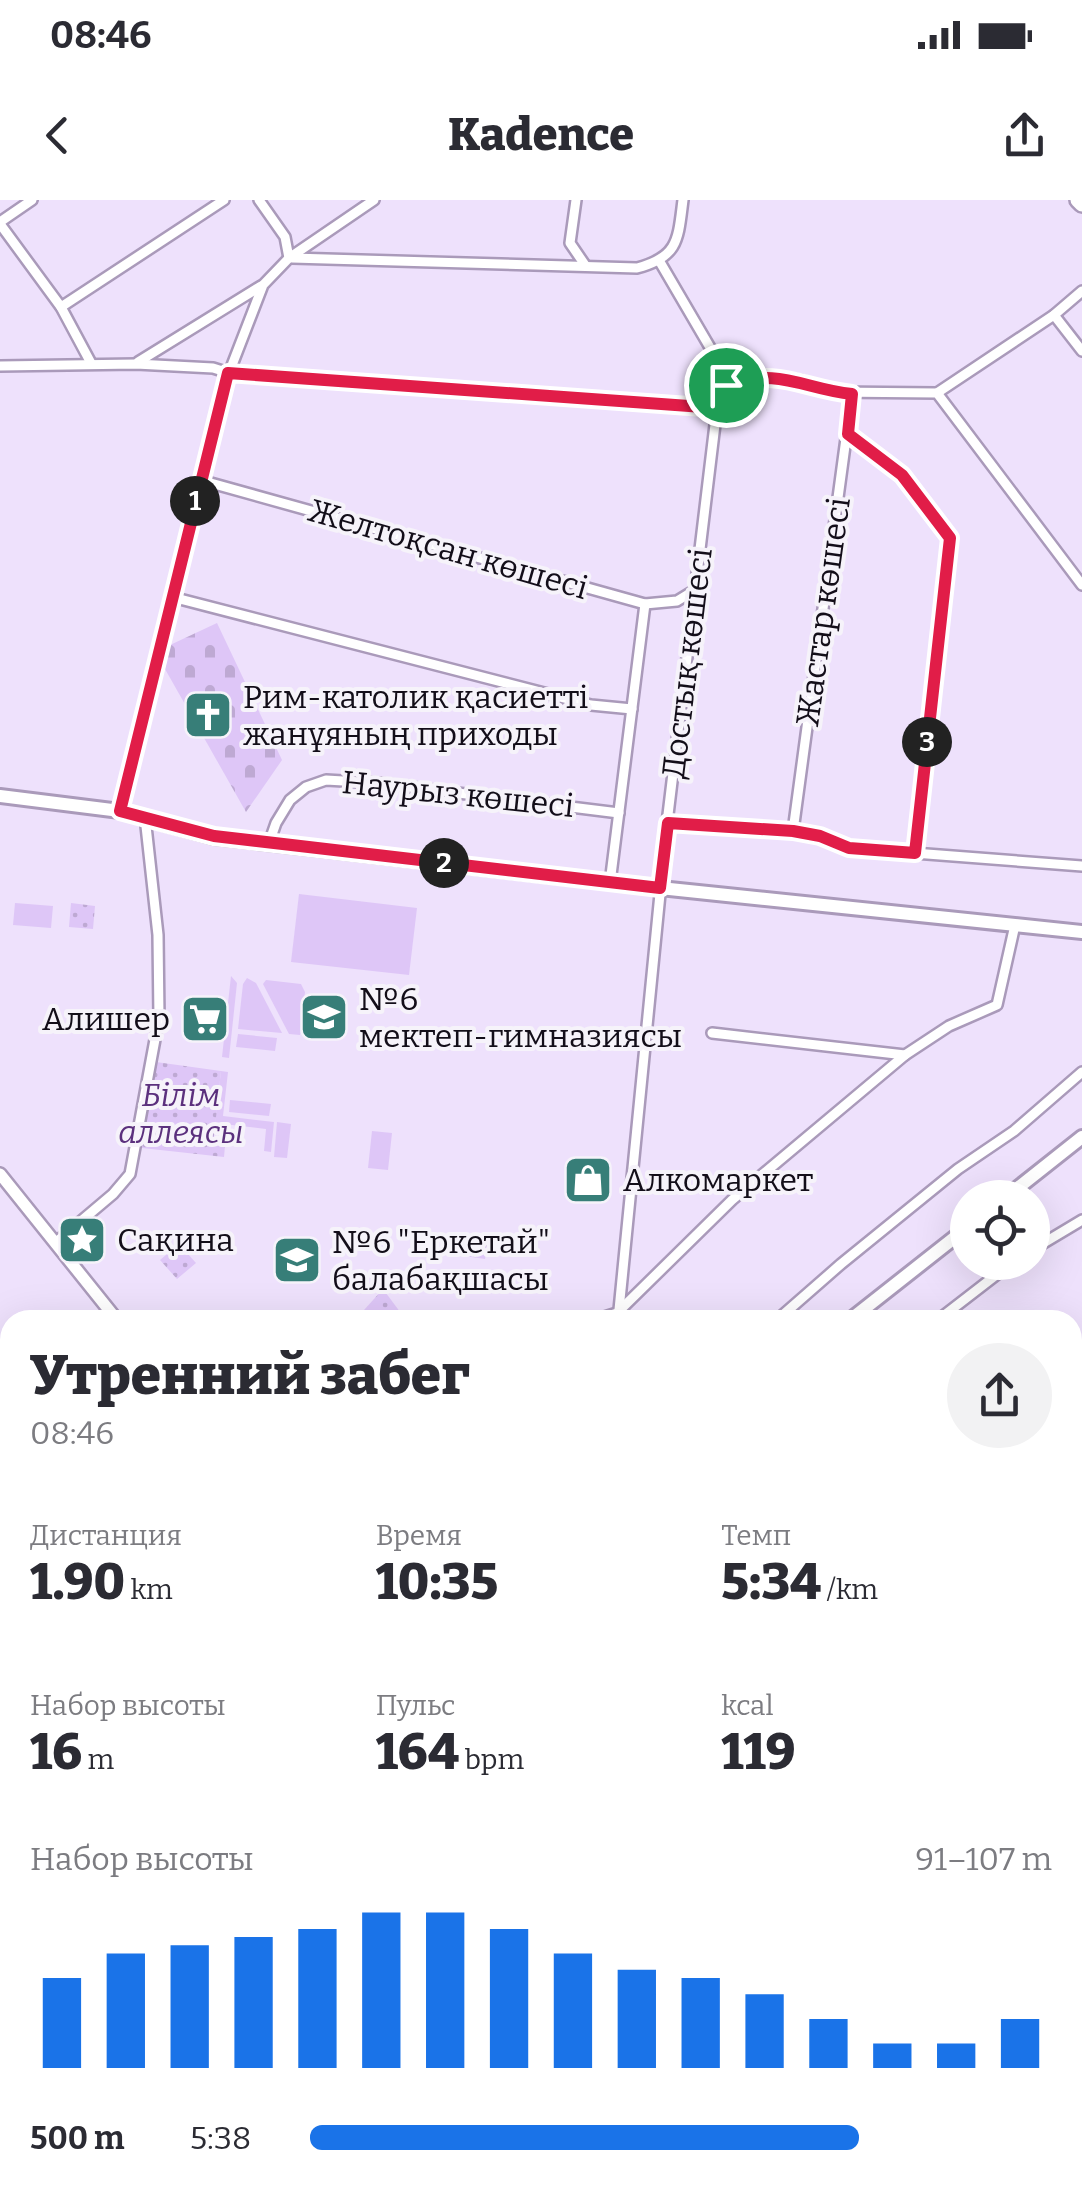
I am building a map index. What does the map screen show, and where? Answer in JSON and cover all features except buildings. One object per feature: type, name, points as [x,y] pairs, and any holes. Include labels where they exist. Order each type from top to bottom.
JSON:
[{"type":"main road","points":[[0,796],[120,811],[190,832],[269,843],[1082,932]]},
{"type":"main road","points":[[1028,1180],[1082,1137]]},
{"type":"main road","points":[[863,1310],[950,1241]]},
{"type":"street","points":[[32,200],[0,223],[60,307],[91,363]]},
{"type":"street","points":[[60,307],[224,200]]},
{"type":"street","points":[[260,200],[285,237],[290,258]]},
{"type":"street","points":[[136,364],[263,285],[290,258],[374,200]]},
{"type":"street","points":[[576,200],[570,243],[585,266]]},
{"type":"street","points":[[290,258],[637,268],[660,262],[678,238],[683,200]]},
{"type":"street","points":[[660,262],[722,368],[726,385],[743,379],[781,377],[852,394],[938,393],[1054,315],[1082,291]]},
{"type":"street","points":[[120,811],[228,373],[263,285]]},
{"type":"street","points":[[1054,315],[1082,351]]},
{"type":"street","points":[[0,366],[55,368],[91,363],[214,368],[228,373],[717,408]]},
{"type":"street","name":"Достық көшесі","points":[[618,1310],[660,888],[717,408],[726,385]]},
{"type":"street","points":[[938,393],[1082,585]]},
{"type":"street","name":"Жастар көшесі","points":[[793,831],[852,394]]},
{"type":"street","points":[[848,434],[902,475],[950,538],[915,853]]},
{"type":"street","name":"Желтоқсан көшесі","points":[[200,480],[645,604]]},
{"type":"street","points":[[610,883],[645,604],[677,600],[695,590]]},
{"type":"street","points":[[172,597],[591,704],[632,709]]},
{"type":"street","name":"Наурыз көшесі","points":[[269,843],[290,800],[306,787],[326,780],[619,813]]},
{"type":"street","points":[[55,1243],[114,1194],[130,1174],[159,1018],[160,957],[146,817]]},
{"type":"street","points":[[668,823],[793,831],[820,836],[849,848],[1082,866]]},
{"type":"street","points":[[624,1310],[732,1200],[904,1056],[949,1026],[997,1005],[1015,925]]},
{"type":"street","points":[[712,1034],[904,1056]]},
{"type":"street","points":[[788,1310],[958,1169],[1014,1131],[1082,1072]]},
{"type":"street","points":[[0,1174],[108,1310]]},
{"type":"street","points":[[1050,1239],[1082,1220]]},
{"type":"street","points":[[951,1310],[990,1280]]},
{"type":"green space","name":"Рим-католик қасиетті жанұяның приходы","points":[[217,623],[282,760],[246,812],[165,669],[170,645]]},
{"type":"green space","points":[[299,894],[417,908],[409,975],[291,962]]},
{"type":"green space","points":[[15,903],[53,906],[51,928],[13,925]]},
{"type":"green space","points":[[71,903],[95,906],[93,929],[69,927]]},
{"type":"green space","points":[[231,976],[237,983],[229,1058],[222,1057]]},
{"type":"green space","points":[[247,978],[256,983],[282,1033],[238,1029]]},
{"type":"green space","points":[[266,980],[301,984],[305,992],[300,1035],[289,1034],[263,984]]},
{"type":"green space","points":[[238,1034],[277,1038],[275,1051],[236,1047]]},
{"type":"green space","name":"Білім аллеясы","points":[[156,1062],[221,1071],[213,1145],[225,1146],[224,1157],[142,1148]]},
{"type":"green space","points":[[221,1071],[228,1072],[223,1116],[274,1122],[271,1152],[264,1151],[266,1129],[215,1123]]},
{"type":"green space","points":[[230,1100],[271,1104],[269,1116],[229,1112]]},
{"type":"green space","points":[[277,1122],[291,1124],[287,1158],[274,1157]]},
{"type":"green space","points":[[372,1131],[392,1133],[388,1170],[368,1168]]},
{"type":"green space","points":[[453,1238],[488,1243],[485,1259],[451,1254]]},
{"type":"green space","points":[[179,1244],[196,1263],[177,1279],[160,1260]]},
{"type":"green space","points":[[383,1289],[399,1310],[364,1310]]},
{"type":"place","name":"Рим-католик қасиетті жанұяның приходы","points":[[208,715]]},
{"type":"place","name":"№6 мектеп-гимназиясы","points":[[324,1017]]},
{"type":"place","name":"Алишер","points":[[205,1019]]},
{"type":"place","name":"Алкомаркет","points":[[588,1180]]},
{"type":"place","name":"Сақина","points":[[82,1240]]},
{"type":"place","name":"№6 \"Еркетай\" балабақшасы","points":[[297,1260]]},
{"type":"route","points":[[228,373],[717,408],[726,385],[743,379],[781,377],[852,394],[848,434],[902,475],[950,538],[915,853],[849,848],[820,836],[793,831],[668,823],[660,888],[214,836],[120,811],[228,373]]}]
